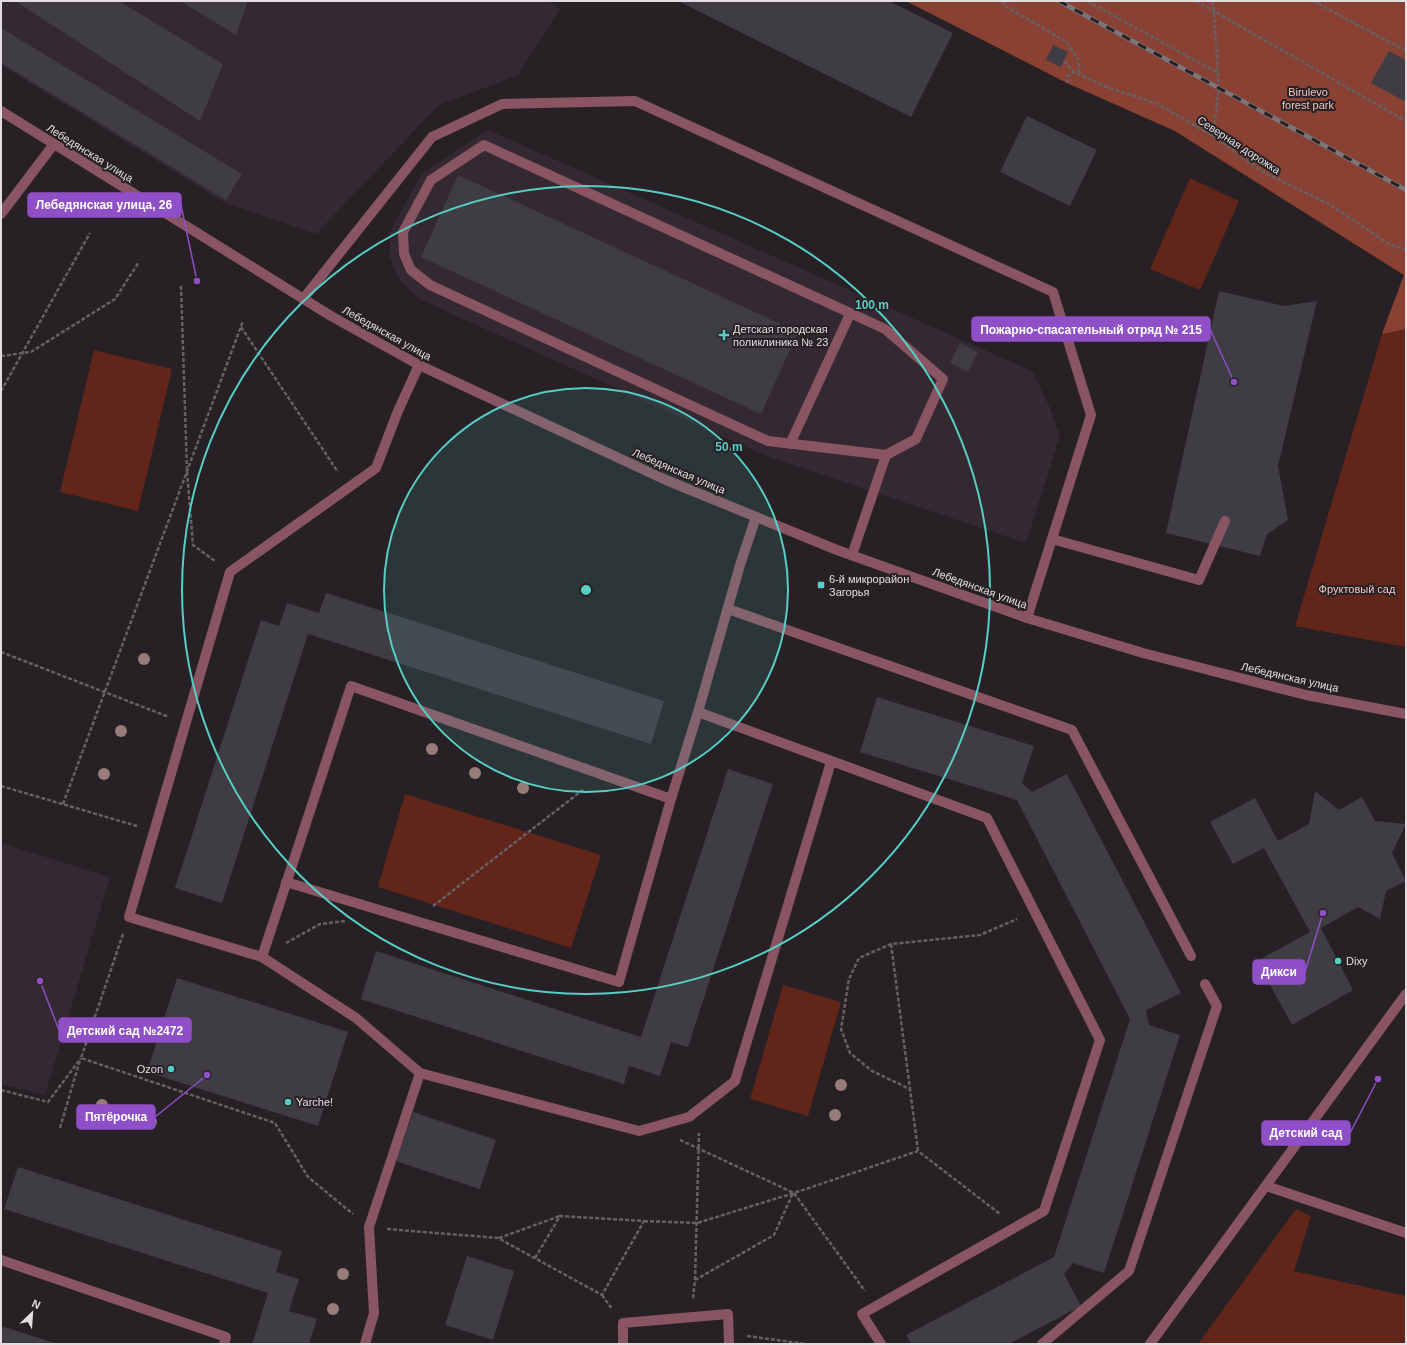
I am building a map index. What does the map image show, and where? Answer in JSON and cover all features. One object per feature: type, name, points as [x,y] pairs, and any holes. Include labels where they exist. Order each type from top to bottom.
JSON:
[{"type":"street","points":[[303,299],[432,138],[502,104],[635,100],[1053,292],[1091,415],[1027,618]]},
{"type":"street","name":"Лебедянская улица","points":[[1,111],[303,299],[419,365],[666,480],[852,555],[1027,618],[1142,653],[1306,695],[1406,714]]},
{"type":"street","points":[[1,214],[54,144]]},
{"type":"street","points":[[484,145],[850,314],[885,329],[942,379],[916,439],[886,455],[768,441],[430,285],[411,270],[404,254],[403,232],[431,180],[484,145]]},
{"type":"street","points":[[790,444],[850,314]]},
{"type":"street","points":[[419,365],[398,411],[376,468],[230,572],[129,917],[262,957],[356,1018],[420,1073],[639,1131],[689,1117],[735,1081],[831,762]]},
{"type":"street","points":[[852,555],[886,455]]},
{"type":"street","points":[[286,882],[619,982],[671,799],[698,712],[740,565],[756,517]]},
{"type":"street","points":[[1052,539],[1199,580],[1225,521]]},
{"type":"street","points":[[728,609],[1072,730],[1191,956]]},
{"type":"street","points":[[262,957],[350,686],[671,799]]},
{"type":"street","points":[[698,712],[831,762],[988,818],[1100,1040],[1044,1211],[877,1307],[862,1314],[881,1344]]},
{"type":"street","points":[[1042,1344],[1129,1271],[1217,1006],[1205,984]]},
{"type":"street","points":[[1150,1344],[1406,994]]},
{"type":"street","points":[[365,1344],[374,1313],[369,1227],[420,1073]]},
{"type":"street","points":[[1266,1186],[1406,1233]]},
{"type":"street","points":[[1,1260],[226,1337],[224,1344]]},
{"type":"street","points":[[622,1344],[623,1323],[728,1314],[729,1339]]},
{"type":"path","points":[[1002,1],[1005,6],[1067,42],[1078,59],[1080,75]]},
{"type":"path","points":[[1086,1],[1218,73]]},
{"type":"path","points":[[1196,1],[1406,121]]},
{"type":"path","points":[[1212,1],[1219,88],[1213,136]]},
{"type":"path","points":[[1313,1],[1406,51]]},
{"type":"path","name":"Северная дорожка","points":[[1064,61],[1074,72],[1080,75],[1107,87],[1158,104],[1213,136],[1263,172],[1329,204],[1389,244],[1406,250]]},
{"type":"path","points":[[1067,83],[1068,76],[1074,72]]},
{"type":"path","points":[[1,391],[90,233]]},
{"type":"path","points":[[1,356],[31,352],[115,299],[139,262]]},
{"type":"path","points":[[181,286],[187,471],[193,545],[230,572]]},
{"type":"path","points":[[63,804],[243,321]]},
{"type":"path","points":[[240,327],[349,488]]},
{"type":"path","points":[[1,652],[186,724]]},
{"type":"path","points":[[414,920],[603,775]]},
{"type":"path","points":[[1,786],[154,831]]},
{"type":"path","points":[[910,1089],[872,1071],[850,1053],[841,1029],[849,979],[859,958],[891,944],[980,935],[1035,912]]},
{"type":"path","points":[[60,1128],[81,1058],[129,917]]},
{"type":"path","points":[[262,957],[320,924],[350,921]]},
{"type":"path","points":[[891,944],[918,1151],[1016,1227]]},
{"type":"path","points":[[1,1090],[48,1102],[81,1058]]},
{"type":"path","points":[[81,1058],[275,1123],[308,1177],[369,1227],[498,1238],[602,1295],[644,1221]]},
{"type":"path","points":[[691,1317],[696,1280],[700,1109]]},
{"type":"path","points":[[652,1127],[794,1193],[877,1307]]},
{"type":"path","points":[[498,1238],[560,1216],[697,1223],[794,1193],[918,1151]]},
{"type":"path","points":[[696,1280],[774,1235],[794,1193]]},
{"type":"path","points":[[535,1258],[560,1216]]},
{"type":"path","points":[[729,1339],[806,1344]]},
{"type":"shaded area","points":[[1,1],[547,1],[561,8],[517,76],[439,105],[316,234],[225,203],[1,65]]},
{"type":"shaded area","name":"Детская городская поликлиника № 23","points":[[488,130],[1032,371],[1050,408],[1060,436],[1026,543],[766,456],[419,299],[400,281],[390,259],[390,232],[421,174]]},
{"type":"shaded area","points":[[1,843],[110,877],[45,1095],[1,1084]]},
{"type":"green space","name":"Birulevo forest park","points":[[906,1],[1406,31],[1406,647],[1295,626],[1382,334],[1404,275],[1175,131],[1067,83]]},
{"type":"green space","name":"Birulevo forest park","points":[[906,1],[1406,1],[1406,329],[1382,334],[1404,275],[1175,131],[1067,83]]},
{"type":"green space","points":[[1190,178],[1239,201],[1200,290],[1150,269]]},
{"type":"green space","points":[[94,350],[172,369],[138,511],[60,492]]},
{"type":"green space","points":[[405,794],[601,855],[571,948],[378,887]]},
{"type":"green space","points":[[783,985],[841,1002],[808,1116],[750,1099]]},
{"type":"green space","points":[[1296,1209],[1311,1216],[1294,1271],[1406,1296],[1406,1344],[1198,1344]]},
{"type":"building","points":[[15,1],[119,1],[223,64],[200,121]]},
{"type":"building","points":[[180,1],[248,1],[236,35]]},
{"type":"building","points":[[678,1],[889,1],[953,33],[911,117]]},
{"type":"building","points":[[1,28],[242,174],[226,200],[1,63]]},
{"type":"building","points":[[1053,45],[1068,52],[1061,67],[1046,60]]},
{"type":"building","points":[[1389,51],[1406,60],[1406,102],[1371,83]]},
{"type":"building","points":[[1027,116],[1097,150],[1070,206],[1000,172]]},
{"type":"building","points":[[458,175],[798,332],[761,414],[421,257]]},
{"type":"building","points":[[1219,291],[1284,306],[1317,301],[1278,466],[1288,520],[1267,534],[1260,556],[1166,533]]},
{"type":"building","points":[[960,343],[978,352],[968,372],[950,363]]},
{"type":"building","points":[[326,593],[664,701],[651,744],[308,634],[222,903],[175,888],[261,620],[279,626],[287,603],[319,613]]},
{"type":"building","points":[[877,697],[1034,746],[1022,783],[1032,792],[1067,774],[1181,993],[1146,1010],[1149,1025],[1180,1035],[1104,1273],[1073,1263],[1064,1274],[1081,1306],[1009,1344],[911,1344],[906,1335],[1054,1257],[1130,1019],[1017,800],[860,752]]},
{"type":"building","points":[[728,769],[773,784],[688,1047],[671,1042],[660,1076],[629,1066],[624,1084],[361,999],[376,951],[641,1037]]},
{"type":"building","points":[[1315,791],[1339,810],[1362,797],[1375,821],[1406,824],[1392,853],[1406,881],[1386,891],[1380,919],[1358,907],[1321,928],[1353,990],[1292,1025],[1257,961],[1310,932],[1264,848],[1233,864],[1210,822],[1255,798],[1278,841],[1309,824]]},
{"type":"building","points":[[177,978],[348,1032],[318,1126],[147,1072]]},
{"type":"building","points":[[413,1112],[496,1140],[480,1189],[396,1161]]},
{"type":"building","points":[[18,1167],[282,1251],[276,1272],[299,1279],[289,1311],[317,1319],[309,1344],[252,1344],[268,1293],[4,1209]]},
{"type":"building","points":[[467,1256],[514,1271],[493,1340],[445,1325]]},
{"type":"building","points":[[1,1326],[58,1344],[1,1344]]},
{"type":"railway","points":[[1059,1],[1406,190]]},
{"type":"place","name":"Лебедянская улица, 26","points":[[197,281]]},
{"type":"place","name":"Детская городская поликлиника № 23","points":[[724,335]]},
{"type":"place","name":"Пожарно-спасательный отряд № 215","points":[[1234,382]]},
{"type":"place","name":"6-й микрорайон Загорья","points":[[821,585]]},
{"type":"place","name":"Дикси","points":[[1323,913]]},
{"type":"place","name":"Dixy","points":[[1338,961]]},
{"type":"place","name":"Детский сад №2472","points":[[40,981]]},
{"type":"place","name":"Ozon","points":[[171,1069]]},
{"type":"place","name":"Пятёрочка","points":[[207,1075]]},
{"type":"place","name":"Детский сад","points":[[1378,1079]]},
{"type":"place","name":"Yarche!","points":[[288,1102]]},
{"type":"park label","name":"Фруктовый сад","points":[[1357,589]]}]
